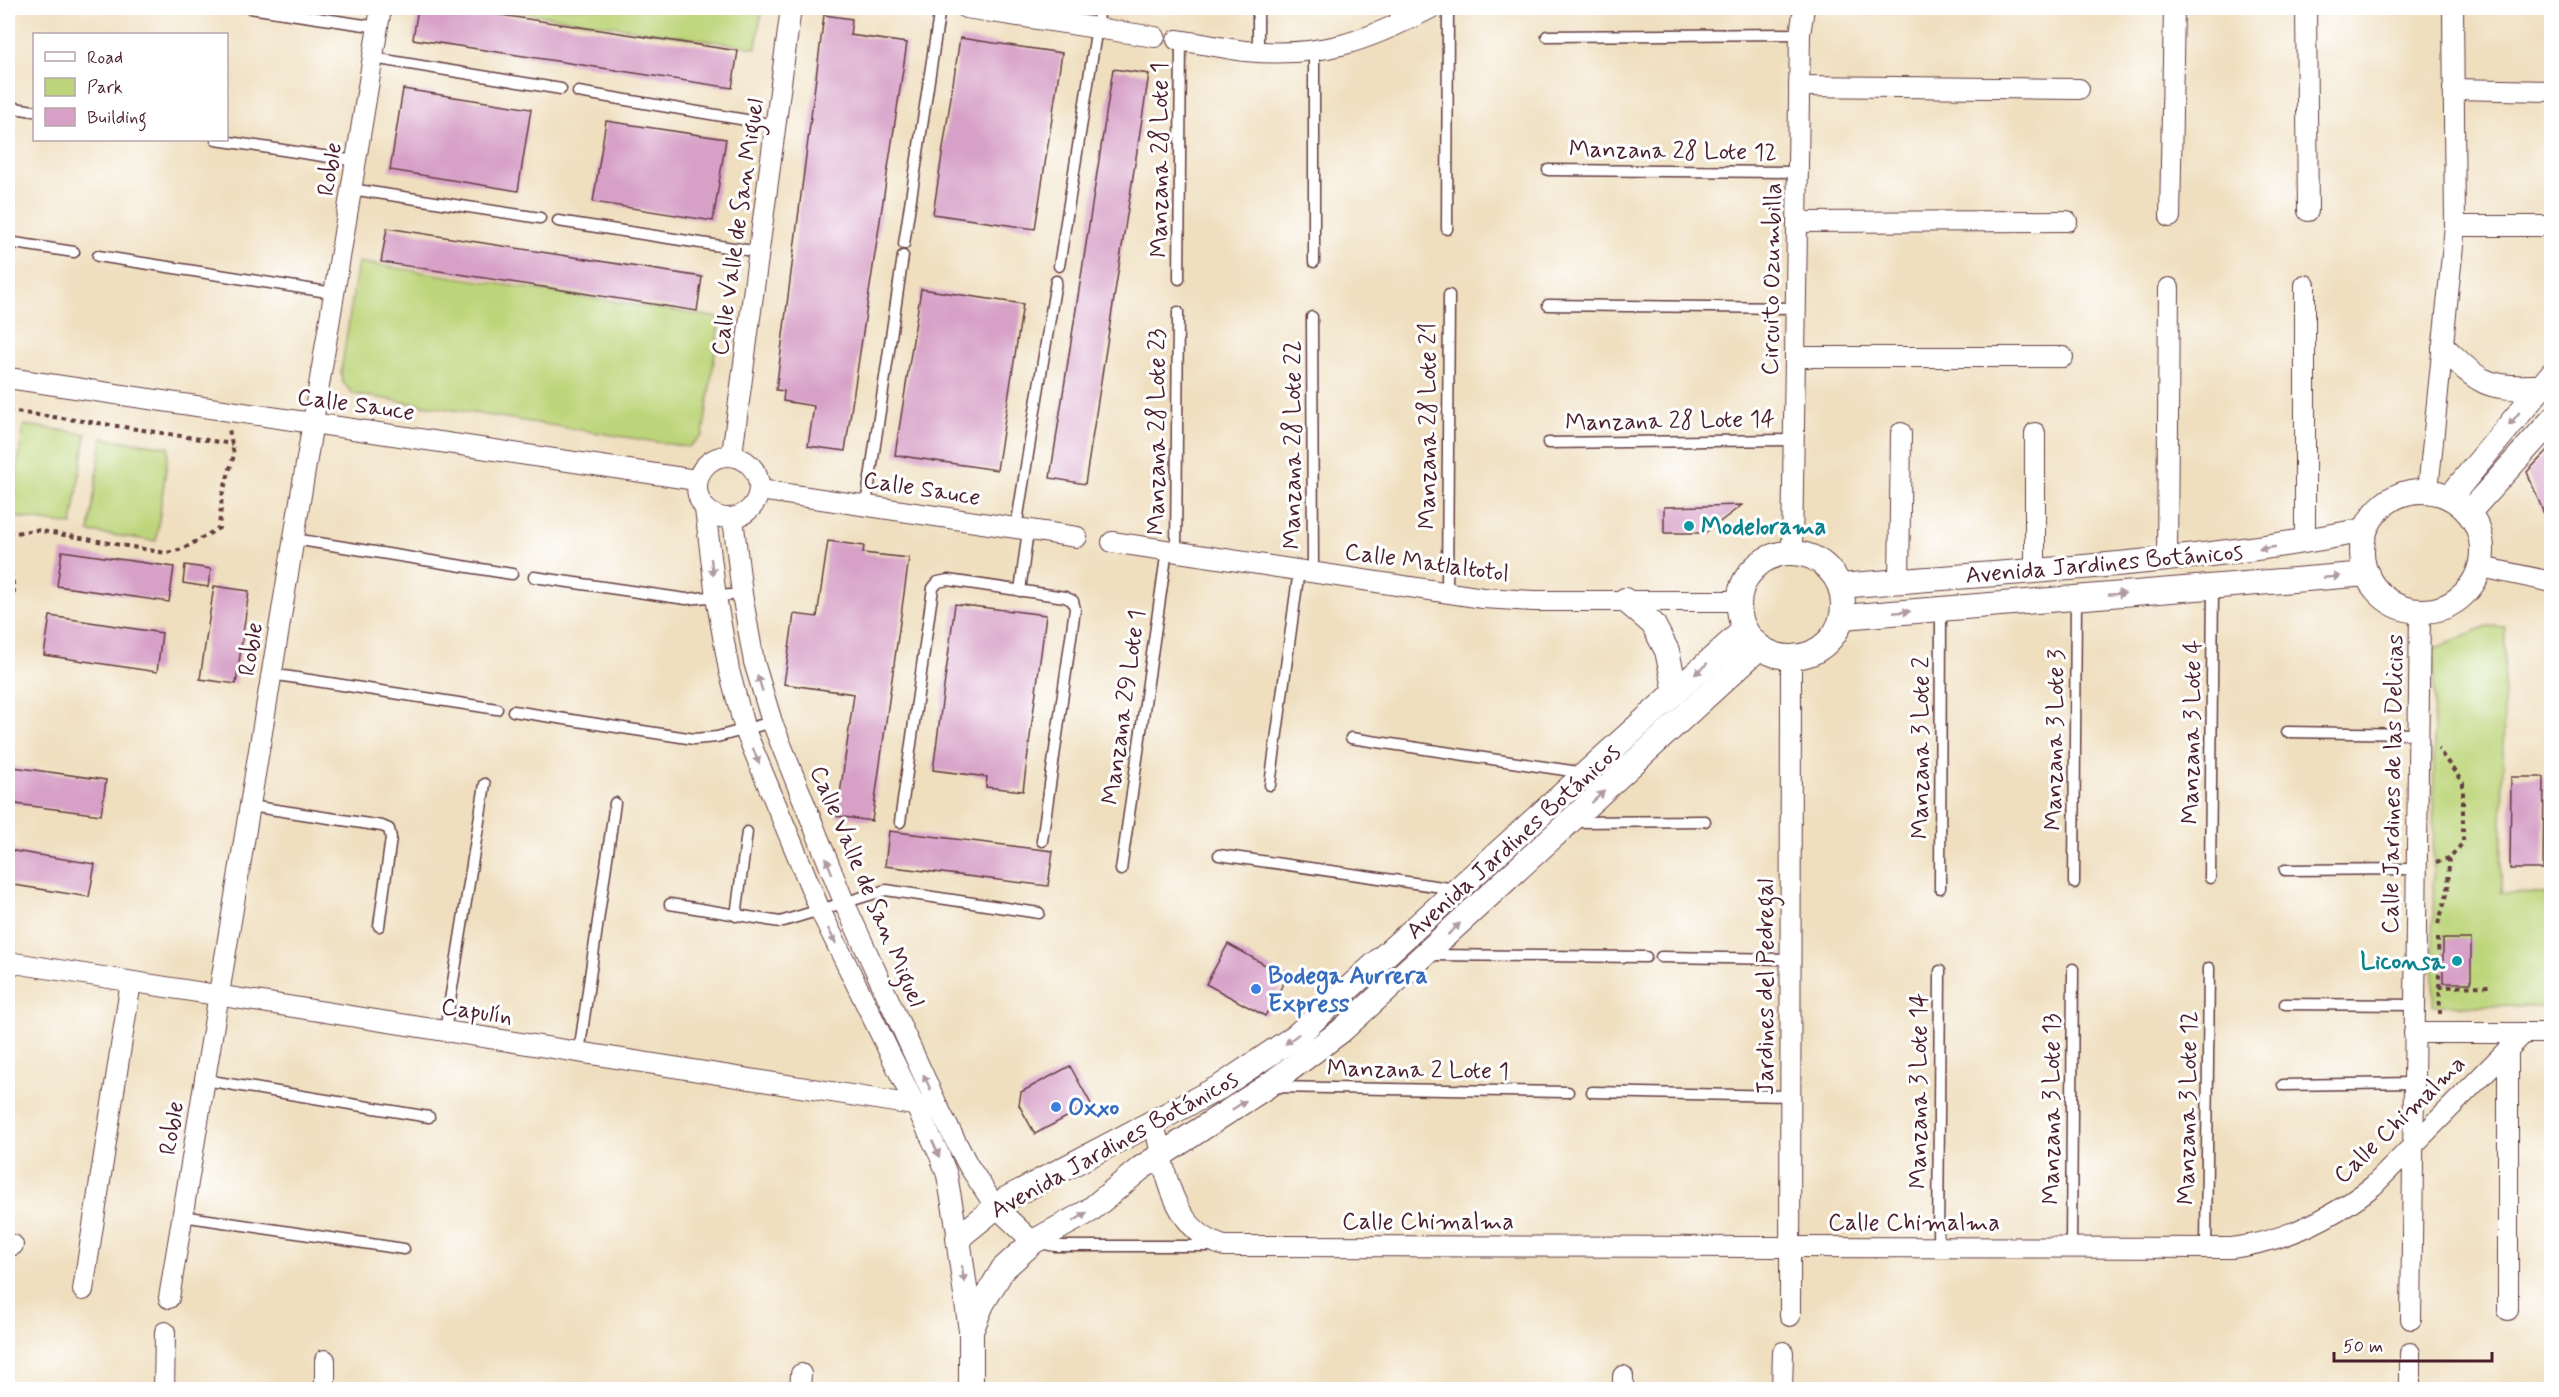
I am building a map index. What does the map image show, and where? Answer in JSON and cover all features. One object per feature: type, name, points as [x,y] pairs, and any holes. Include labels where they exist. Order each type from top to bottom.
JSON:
[{"type":"street","name":"Calle Valle de San Miguel","points":[[732,454],[791,8]]},
{"type":"street","points":[[966,8],[1155,37]]},
{"type":"street","points":[[1179,40],[1258,52],[1314,52],[1353,43],[1396,17],[1431,8]]},
{"type":"street","name":"Circuito Ozumbilla","points":[[1792,551],[1800,34],[1804,8]]},
{"type":"street","points":[[2170,217],[2174,8]]},
{"type":"street","points":[[2307,8],[2307,211]]},
{"type":"street","points":[[2439,494],[2444,348],[2455,226],[2453,8]]},
{"type":"street","name":"Roble","points":[[169,1298],[379,17]]},
{"type":"street","points":[[1799,86],[2079,89]]},
{"type":"street","points":[[2453,89],[2552,91]]},
{"type":"street","points":[[1797,222],[2067,221]]},
{"type":"street","points":[[2455,226],[2552,226]]},
{"type":"street","points":[[2305,285],[2305,542]]},
{"type":"street","points":[[2167,558],[2169,288]]},
{"type":"street","points":[[2444,348],[2485,382],[2511,387],[2546,381]]},
{"type":"street","points":[[1795,357],[2063,357]]},
{"type":"street","name":"Calle Sauce","points":[[8,378],[696,480]]},
{"type":"street","points":[[2439,494],[2546,381]]},
{"type":"street","points":[[2469,512],[2552,420]]},
{"type":"street","points":[[1899,581],[1901,433]]},
{"type":"street","points":[[2035,433],[2035,569]]},
{"type":"street","points":[[732,454],[750,463],[756,472],[760,490],[756,502],[746,513],[733,518],[717,517],[705,509],[697,496],[696,480],[702,468],[713,459],[732,454]]},
{"type":"street","name":"Calle Sauce","points":[[760,490],[1077,537]]},
{"type":"street","points":[[2402,494],[2439,494],[2469,512],[2482,538],[2481,567],[2467,592],[2443,607],[2420,611],[2395,604],[2378,592],[2367,574],[2362,552],[2366,530],[2379,508],[2402,494]]},
{"type":"street","name":"Calle Valle de San Miguel","points":[[705,509],[716,597],[729,670],[745,730],[820,910],[913,1105],[933,1140],[947,1175],[958,1238]]},
{"type":"street","name":"Calle Valle de San Miguel","points":[[733,518],[742,594],[754,662],[772,722],[844,902],[939,1109],[968,1165],[995,1206],[1033,1242]]},
{"type":"street","name":"Avenida Jardines Botánicos","points":[[1842,586],[2129,563],[2242,551],[2366,530]]},
{"type":"street","name":"Calle Matlaltotol","points":[[1112,542],[1508,600],[1738,601]]},
{"type":"street","points":[[1792,551],[1822,561],[1842,586],[1843,617],[1833,638],[1814,653],[1791,658],[1775,655],[1752,639],[1738,601],[1746,575],[1766,558],[1792,551]]},
{"type":"street","points":[[2481,567],[2552,582]]},
{"type":"street","name":"Avenida Jardines Botánicos","points":[[1843,617],[2367,574]]},
{"type":"street","points":[[1625,600],[1653,624],[1667,651],[1676,692]]},
{"type":"street","name":"Calle Jardines de las Delicias","points":[[2411,1319],[2420,611]]},
{"type":"street","name":"Avenida Jardines Botánicos","points":[[971,1389],[971,1331],[958,1238],[995,1206],[1154,1123],[1252,1068],[1296,1036],[1676,692],[1752,639]]},
{"type":"street","name":"Avenida Jardines Botánicos","points":[[971,1331],[982,1304],[1003,1269],[1033,1242],[1089,1211],[1119,1185],[1266,1087],[1341,1031],[1571,822],[1752,639]]},
{"type":"street","name":"Jardines del Pedregal","points":[[1790,1316],[1791,658]]},
{"type":"street","name":"Capulín","points":[[8,962],[939,1109]]},
{"type":"street","points":[[83,1290],[131,982]]},
{"type":"street","name":"Calle Chimalma","points":[[2414,1033],[2552,1033]]},
{"type":"street","name":"Calle Chimalma","points":[[1154,1123],[1172,1194],[1182,1214],[1197,1232],[1214,1243],[1224,1246],[2206,1248],[2255,1245],[2307,1228],[2355,1201],[2373,1186],[2524,1033]]},
{"type":"street","points":[[2508,1050],[2508,1310]]},
{"type":"street","points":[[1107,1148],[1119,1185]]},
{"type":"street","points":[[164,1389],[165,1332]]},
{"type":"street","points":[[1782,1389],[1783,1352]]},
{"type":"street","points":[[2410,1353],[2410,1389]]},
{"type":"street","points":[[325,1360],[325,1389]]},
{"type":"lane","points":[[250,8],[379,17]]},
{"type":"lane","points":[[904,244],[939,8]]},
{"type":"lane","points":[[1059,266],[1100,8]]},
{"type":"lane","points":[[1258,8],[1258,52]]},
{"type":"lane","points":[[1447,229],[1448,8]]},
{"type":"lane","points":[[1547,36],[1800,34]]},
{"type":"lane","name":"Manzana 28 Lote 1","points":[[1179,40],[1179,279]]},
{"type":"lane","points":[[1314,52],[1314,262]]},
{"type":"lane","points":[[373,58],[561,89]]},
{"type":"lane","points":[[578,92],[776,125]]},
{"type":"lane","points":[[8,107],[33,111]]},
{"type":"lane","points":[[223,141],[356,161]]},
{"type":"lane","name":"Manzana 28 Lote 12","points":[[1548,170],[1798,172]]},
{"type":"lane","points":[[351,189],[540,218]]},
{"type":"lane","points":[[558,221],[759,252]]},
{"type":"lane","points":[[8,242],[74,252]]},
{"type":"lane","points":[[98,256],[334,292]]},
{"type":"lane","points":[[866,505],[903,256]]},
{"type":"lane","points":[[1020,591],[1022,529],[1056,280]]},
{"type":"lane","name":"Manzana 28 Lote 21","points":[[1448,592],[1449,295]]},
{"type":"lane","points":[[1548,305],[1796,308]]},
{"type":"lane","name":"Manzana 28 Lote 23","points":[[1172,551],[1178,312]]},
{"type":"lane","name":"Manzana 28 Lote 22","points":[[1270,786],[1306,571],[1312,317]]},
{"type":"lane","name":"Manzana 28 Lote 14","points":[[1548,442],[1793,440]]},
{"type":"lane","points":[[294,539],[512,574]]},
{"type":"lane","name":"Manzana 29 Lote 1","points":[[1121,870],[1172,551]]},
{"type":"lane","points":[[534,577],[686,599],[742,594]]},
{"type":"lane","points":[[900,822],[935,584],[948,580],[1070,598],[1075,604],[1042,841]]},
{"type":"lane","name":"Manzana 3 Lote 4","points":[[2210,878],[2213,586]]},
{"type":"lane","name":"Manzana 3 Lote 3","points":[[2074,883],[2076,598]]},
{"type":"lane","name":"Manzana 3 Lote 2","points":[[1940,888],[1941,609]]},
{"type":"lane","points":[[272,675],[497,709]]},
{"type":"lane","points":[[513,711],[694,739],[745,730],[772,722]]},
{"type":"lane","points":[[2287,732],[2418,734]]},
{"type":"lane","points":[[1351,738],[1587,773]]},
{"type":"lane","points":[[445,1031],[485,784]]},
{"type":"lane","points":[[579,1053],[615,803]]},
{"type":"lane","points":[[250,806],[382,826],[389,829],[391,838],[379,926]]},
{"type":"lane","points":[[1571,822],[1705,821]]},
{"type":"lane","points":[[736,916],[747,832]]},
{"type":"lane","points":[[1219,855],[1459,890]]},
{"type":"lane","points":[[2285,870],[2417,869]]},
{"type":"lane","points":[[670,904],[780,922],[886,890],[1039,913]]},
{"type":"lane","points":[[1426,955],[1646,957]]},
{"type":"lane","points":[[1661,957],[1791,958]]},
{"type":"lane","name":"Manzana 3 Lote 12","points":[[2206,1248],[2209,968]]},
{"type":"lane","name":"Manzana 3 Lote 13","points":[[2071,1248],[2073,969]]},
{"type":"lane","name":"Manzana 3 Lote 14","points":[[1938,1248],[1940,971]]},
{"type":"lane","points":[[2285,1004],[2415,998]]},
{"type":"lane","points":[[205,1080],[429,1117]]},
{"type":"lane","points":[[2283,1085],[2414,1083]]},
{"type":"lane","name":"Manzana 2 Lote 1","points":[[1266,1087],[1568,1092]]},
{"type":"lane","points":[[1592,1092],[1790,1096]]},
{"type":"lane","points":[[947,1175],[968,1165]]},
{"type":"lane","points":[[183,1216],[404,1249]]},
{"type":"lane","name":"Calle Chimalma","points":[[1033,1242],[1055,1246],[1224,1246]]},
{"type":"path","points":[[8,534],[36,530],[166,553],[183,549],[219,528],[222,496],[234,455],[225,410]]},
{"type":"path","points":[[8,411],[232,444]]},
{"type":"path","points":[[8,554],[14,590],[8,636]]},
{"type":"path","points":[[2417,869],[2449,858],[2463,843],[2463,783],[2439,750],[2418,734]]},
{"type":"path","points":[[2440,1033],[2438,921],[2448,891],[2449,858]]},
{"type":"path","points":[[2415,998],[2439,987],[2492,986]]},
{"type":"green space","points":[[494,8],[762,8],[756,48]]},
{"type":"green space","points":[[358,262],[720,318],[703,435],[688,447],[354,394],[343,383],[341,372]]},
{"type":"green space","points":[[24,425],[86,434],[72,525],[10,516]]},
{"type":"green space","points":[[102,438],[169,447],[156,541],[89,532]]},
{"type":"green space","points":[[2487,626],[2505,627],[2501,893],[2551,894],[2551,1007],[2433,1005],[2434,649]]},
{"type":"building","points":[[418,8],[455,8],[738,51],[732,88],[413,39]]},
{"type":"building","points":[[824,15],[852,19],[850,35],[907,43],[845,451],[808,446],[814,406],[783,401],[784,391],[776,390]]},
{"type":"building","points":[[960,38],[1062,53],[1035,229],[933,214]]},
{"type":"building","points":[[1113,69],[1149,74],[1085,484],[1050,478]]},
{"type":"building","points":[[403,89],[531,109],[518,191],[390,170]]},
{"type":"building","points":[[606,121],[726,139],[713,221],[593,202]]},
{"type":"building","points":[[387,228],[702,277],[697,311],[381,262]]},
{"type":"building","points":[[921,289],[1023,304],[997,470],[895,455]]},
{"type":"building","points":[[2552,446],[2552,531],[2551,531],[2527,472]]},
{"type":"building","name":"Modelorama","points":[[1742,505],[1705,533],[1664,533],[1664,507]]},
{"type":"building","points":[[828,541],[864,546],[863,553],[909,558],[872,821],[837,816],[854,694],[784,684],[794,614],[817,617]]},
{"type":"building","points":[[62,551],[174,567],[169,602],[57,586]]},
{"type":"building","points":[[185,565],[211,569],[208,587],[183,583]]},
{"type":"building","points":[[214,586],[249,591],[236,684],[200,679]]},
{"type":"building","points":[[955,604],[1046,615],[1023,791],[986,787],[987,777],[933,770]]},
{"type":"building","points":[[50,616],[162,633],[157,672],[44,655]]},
{"type":"building","points":[[13,767],[106,780],[101,815],[8,803]]},
{"type":"building","points":[[2511,777],[2544,777],[2543,869],[2510,869]]},
{"type":"building","points":[[889,831],[1053,851],[1048,886],[885,866]]},
{"type":"building","points":[[8,850],[95,864],[89,897],[8,884]]},
{"type":"building","name":"Liconsa","points":[[2443,939],[2471,939],[2471,983],[2443,983]]},
{"type":"building","points":[[1228,944],[1287,977],[1265,1016],[1206,984]]},
{"type":"building","points":[[1070,1066],[1091,1104],[1035,1134],[1019,1105],[1021,1092]]},
{"type":"place","name":"Modelorama","points":[[1689,526]]},
{"type":"place","name":"Liconsa","points":[[2457,961]]},
{"type":"place","name":"Bodega Aurrera Express","points":[[1256,989]]},
{"type":"place","name":"Oxxo","points":[[1056,1107]]}]
